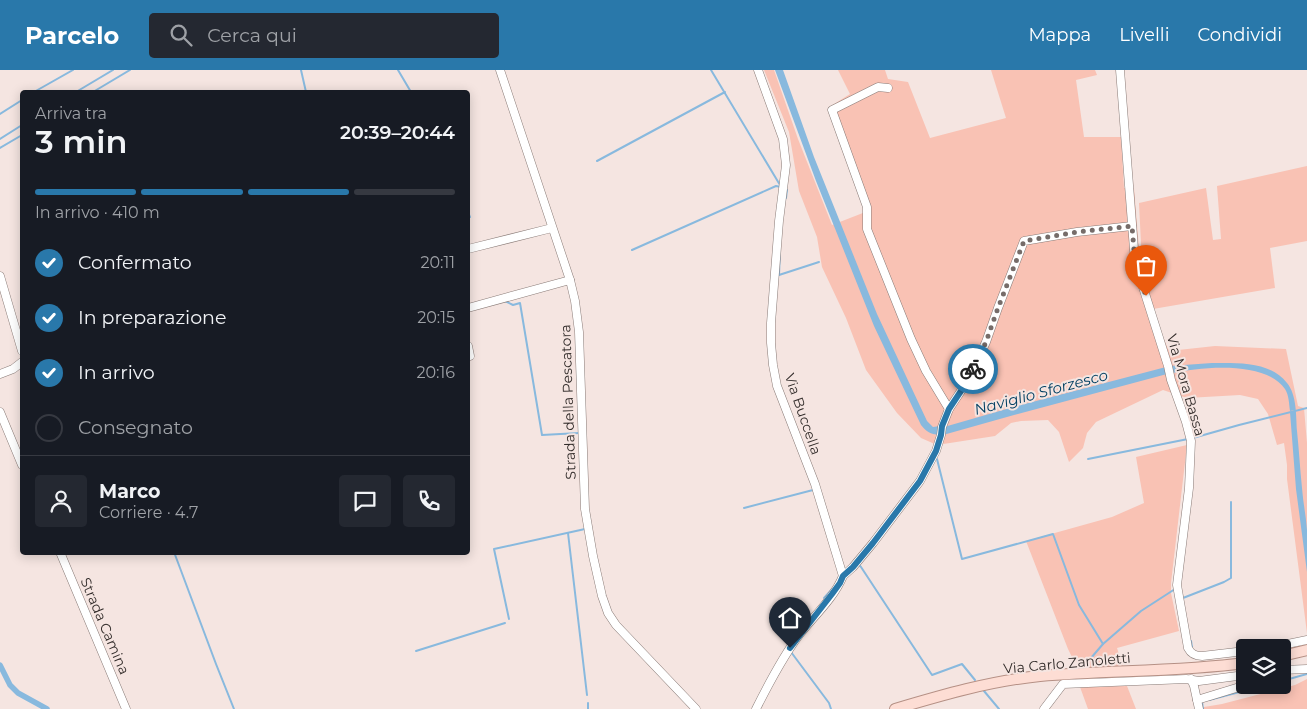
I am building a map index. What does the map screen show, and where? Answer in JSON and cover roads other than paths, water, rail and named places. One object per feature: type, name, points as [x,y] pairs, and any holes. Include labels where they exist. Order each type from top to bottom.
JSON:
[{"type":"main road","points":[[1291,654],[1307,650]]},
{"type":"main road","name":"Via Carlo Zanoletti","points":[[895,709],[965,689],[1039,676],[1236,664]]},
{"type":"street","name":"Strada della Pescatora","points":[[500,70],[576,301],[579,332],[585,509],[602,596],[608,613],[616,625],[696,709]]},
{"type":"street","name":"Via Buccella","points":[[758,70],[783,139],[786,165],[779,221],[771,323],[773,365],[777,386],[815,484],[843,576]]},
{"type":"street","name":"Via Mora Bassa","points":[[1120,70],[1135,262],[1190,438],[1189,488],[1178,588],[1188,648],[1195,655],[1202,656],[1236,653]]},
{"type":"street","points":[[888,88],[878,87],[832,110],[867,207],[867,229],[911,339],[926,371],[949,409]]},
{"type":"street","points":[[756,709],[781,661],[827,601],[843,576],[868,549],[920,481],[936,451],[949,409],[967,382],[986,342],[1024,241],[1077,232],[1132,226]]},
{"type":"street","points":[[470,248],[552,228]]},
{"type":"street","points":[[0,276],[20,344]]},
{"type":"street","points":[[470,307],[570,280]]},
{"type":"street","points":[[0,374],[13,369],[20,364]]},
{"type":"street","points":[[0,412],[20,460]]},
{"type":"street","name":"Strada Camina","points":[[61,555],[126,709]]},
{"type":"street","points":[[1291,643],[1307,640]]},
{"type":"street","points":[[1044,709],[1063,684],[1191,679],[1199,681],[1236,676]]},
{"type":"street","points":[[1191,679],[1199,709]]},
{"type":"street","points":[[1197,700],[1236,688]]},
{"type":"water","points":[[775,70],[783,70],[814,157],[877,314],[927,421],[933,427],[940,426],[939,435],[929,432],[921,425],[874,326],[816,181]]},
{"type":"water","points":[[1212,363],[1262,367],[1280,376],[1293,393],[1295,406],[1301,481],[1307,525],[1307,572],[1296,489],[1290,412],[1295,410],[1290,411],[1285,389],[1276,380],[1263,373],[1232,368],[1215,368],[1172,373],[1170,366]]},
{"type":"water","points":[[1166,367],[1167,374],[943,435],[944,427]]},
{"type":"waterway","points":[[38,90],[73,70]]},
{"type":"waterway","points":[[79,90],[113,70]]},
{"type":"waterway","points":[[96,90],[130,70]]},
{"type":"waterway","points":[[301,70],[306,90]]},
{"type":"waterway","points":[[398,70],[410,90]]},
{"type":"waterway","points":[[711,70],[780,185]]},
{"type":"waterway","points":[[597,161],[725,92]]},
{"type":"waterway","points":[[0,114],[20,101]]},
{"type":"waterway","points":[[0,139],[20,126]]},
{"type":"waterway","points":[[0,148],[20,136]]},
{"type":"waterway","points":[[632,250],[776,186],[781,187]]},
{"type":"waterway","points":[[785,189],[787,190],[786,198]]},
{"type":"waterway","points":[[780,250],[779,275],[819,262]]},
{"type":"waterway","points":[[505,301],[513,305],[520,303],[542,435],[579,433]]},
{"type":"waterway","points":[[1193,438],[1307,408]]},
{"type":"waterway","points":[[1088,459],[1188,439]]},
{"type":"waterway","points":[[937,459],[962,559],[1053,534],[1079,605],[1103,644]]},
{"type":"waterway","points":[[744,508],[813,490]]},
{"type":"waterway","points":[[1183,598],[1231,578],[1231,502]]},
{"type":"waterway","points":[[509,619],[494,549],[585,529]]},
{"type":"waterway","points":[[568,533],[587,695]]},
{"type":"waterway","points":[[175,555],[234,709]]},
{"type":"waterway","points":[[858,564],[932,675],[962,664],[975,680]]},
{"type":"waterway","points":[[826,600],[824,598],[833,588]]},
{"type":"waterway","points":[[1085,665],[1103,644],[1141,611],[1175,589]]},
{"type":"waterway","points":[[416,651],[505,623]]},
{"type":"waterway","points":[[1191,641],[1192,647]]},
{"type":"waterway","points":[[791,652],[829,703],[831,709]]},
{"type":"waterway","points":[[0,665],[10,685],[18,693],[47,709]]},
{"type":"waterway","points":[[1291,678],[1307,674]]},
{"type":"waterway","points":[[984,691],[999,709]]},
{"type":"waterway","points":[[1209,700],[1236,693]]},
{"type":"waterway","points":[[1202,702],[1203,709]]},
{"type":"waterway","points":[[588,703],[588,709]]},
{"type":"water label","name":"Naviglio Sforzesco","points":[[1041,392]]}]
